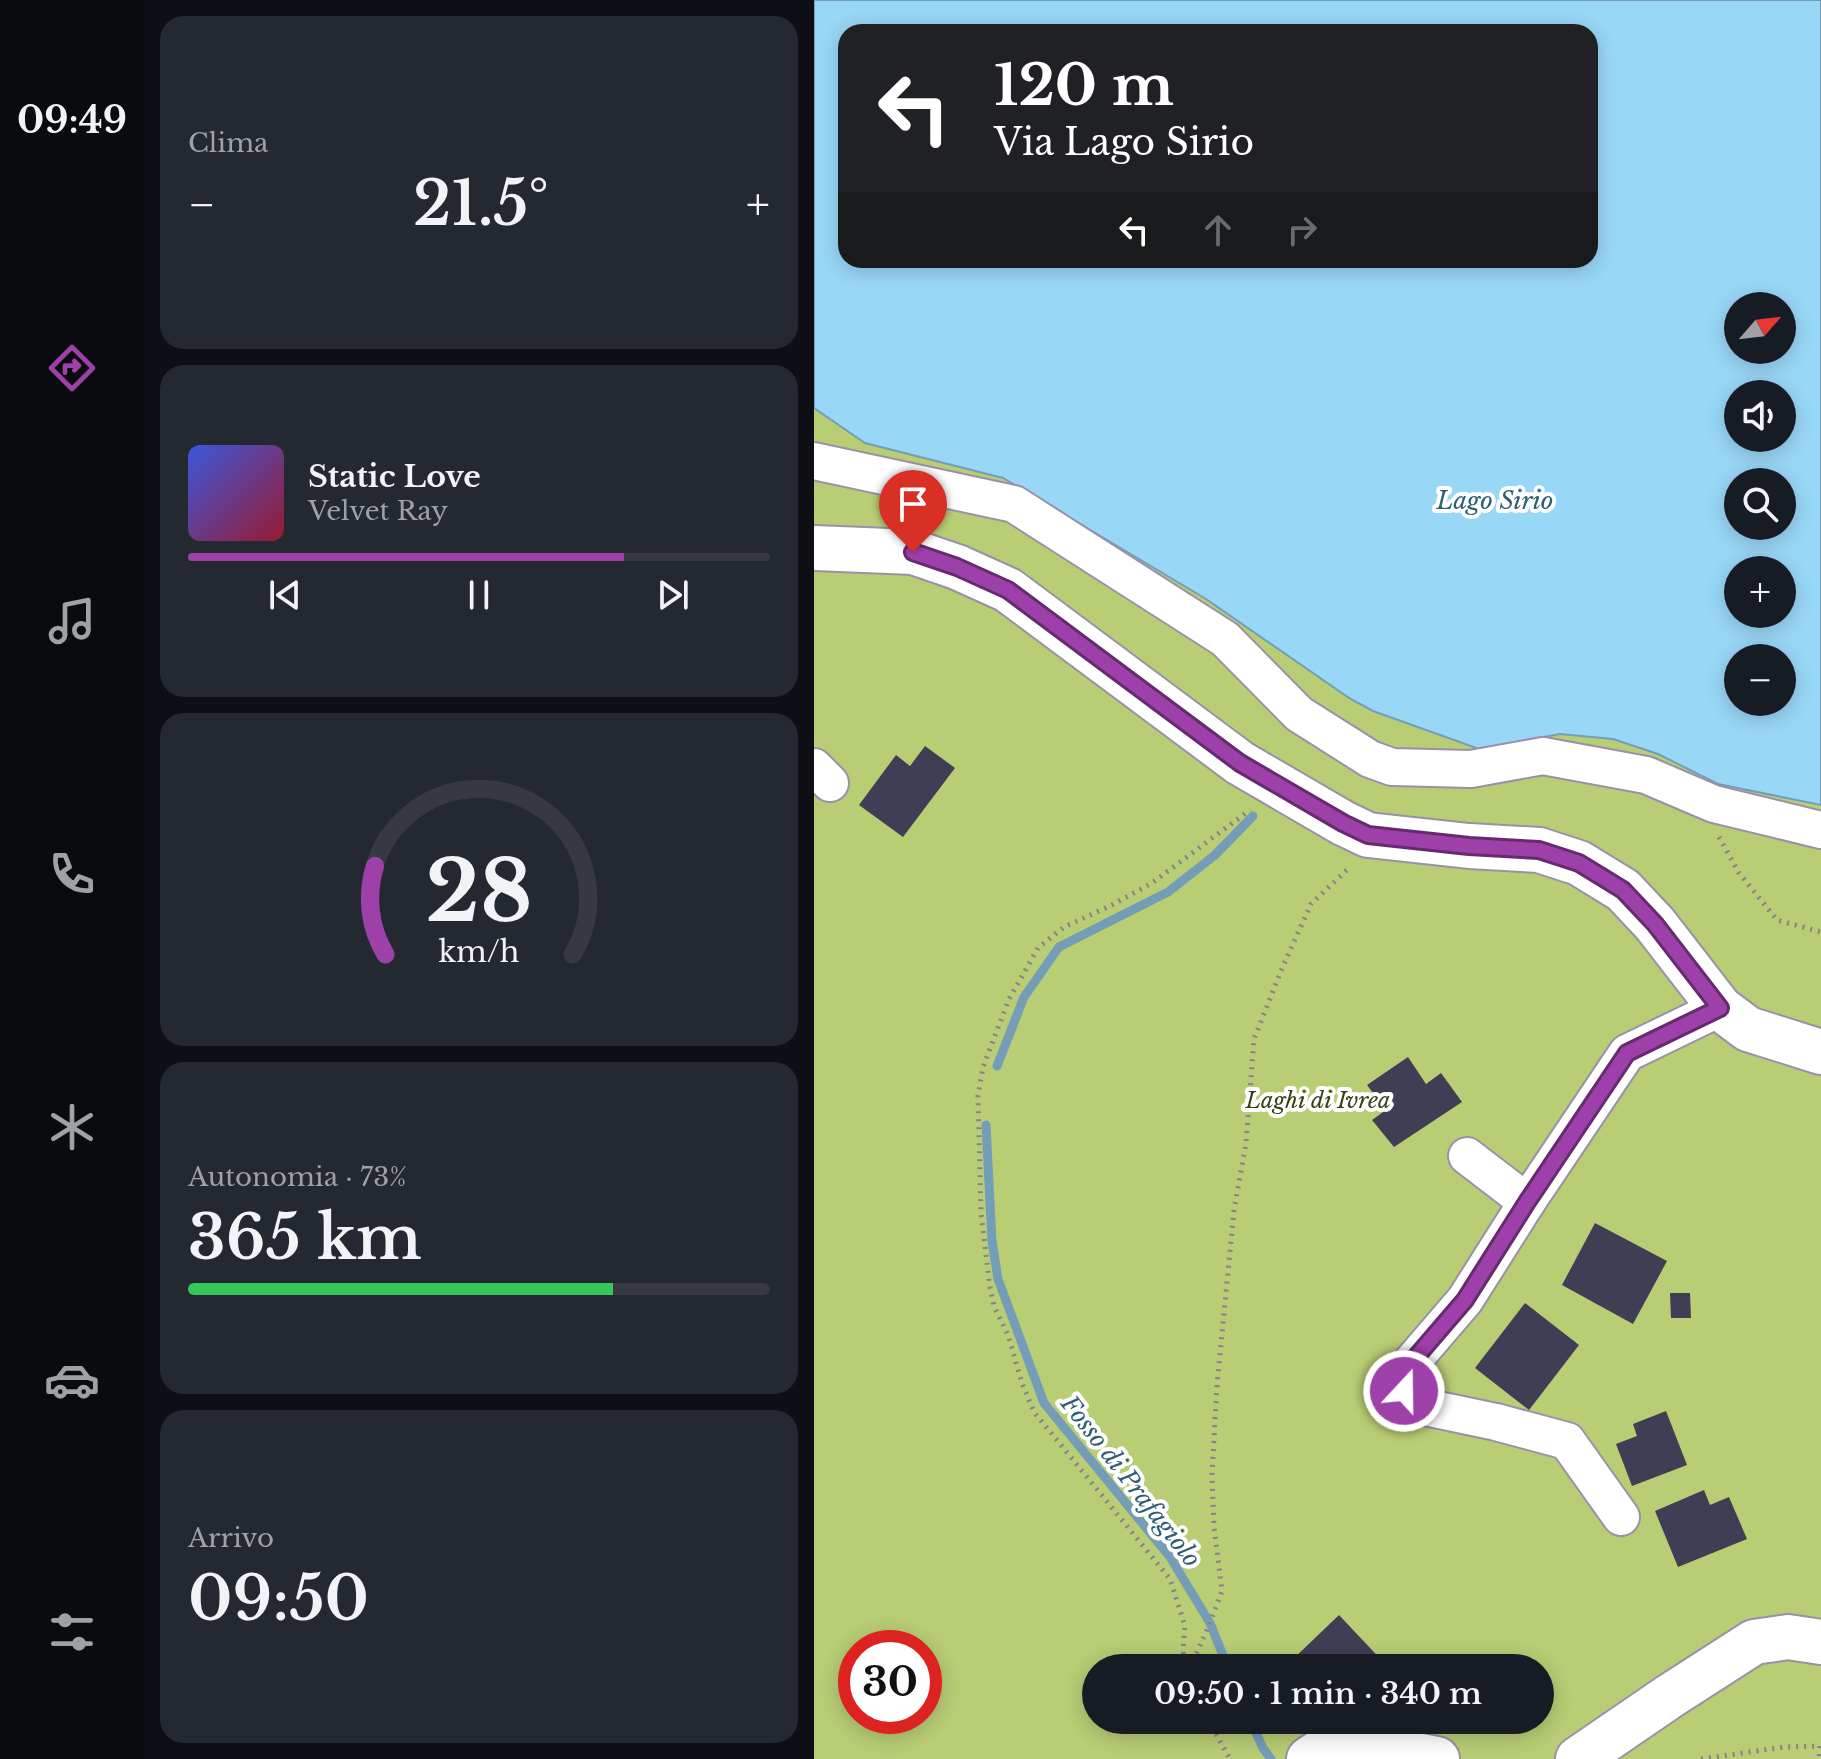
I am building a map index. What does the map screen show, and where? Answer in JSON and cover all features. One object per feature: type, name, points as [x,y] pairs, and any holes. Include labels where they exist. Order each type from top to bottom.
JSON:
[{"type":"main road","points":[[814,548],[913,552],[957,567],[1008,590],[1240,763],[1356,829],[1469,846],[1539,850],[1579,863],[1623,890],[1655,924],[1720,1008],[1748,1029],[1821,1052]]},
{"type":"main road","points":[[1578,1759],[1754,1642],[1788,1637],[1821,1642]]},
{"type":"main road","points":[[1309,1759],[1318,1753],[1360,1744],[1437,1759]]},
{"type":"street","points":[[814,461],[1014,504],[1225,639],[1299,714],[1370,759],[1392,767],[1471,769],[1543,756],[1646,775],[1714,804],[1821,830]]},
{"type":"street","points":[[1621,1517],[1567,1441],[1415,1405],[1404,1391],[1404,1371],[1465,1300],[1627,1053],[1720,1008]]},
{"type":"street","points":[[1467,1156],[1527,1202]]},
{"type":"path","points":[[1695,796],[1739,873],[1777,920],[1821,932]]},
{"type":"path","points":[[1183,1654],[1185,1626],[1170,1579],[1034,1412],[1022,1383],[990,1287],[981,1213],[978,1096],[983,1067],[1009,999],[1038,948],[1064,927],[1152,883],[1246,811],[1257,808]]},
{"type":"path","points":[[1196,1654],[1222,1591],[1214,1527],[1212,1475],[1217,1385],[1234,1210],[1246,1143],[1254,1039],[1311,904],[1349,868],[1356,829]]},
{"type":"path","points":[[1216,1734],[1230,1759]]},
{"type":"path","points":[[1701,1759],[1784,1747],[1820,1746],[1819,1759]]},
{"type":"green space","name":"Laghi di Ivrea","points":[[814,0],[1821,0],[1821,1759],[814,1759]]},
{"type":"water","name":"Lago Sirio","points":[[814,0],[1821,0],[1821,805],[1718,784],[1658,754],[1613,739],[1560,734],[1479,749],[1373,711],[1349,698],[1206,599],[1003,478],[865,443],[814,408]]},
{"type":"building","points":[[925,746],[955,768],[903,837],[859,805],[896,755],[910,766]]},
{"type":"building","points":[[1408,1057],[1426,1084],[1441,1073],[1462,1102],[1394,1147],[1372,1120],[1386,1110],[1367,1085]]},
{"type":"building","points":[[1595,1223],[1667,1261],[1633,1324],[1562,1285]]},
{"type":"building","points":[[1670,1293],[1690,1293],[1691,1318],[1671,1318]]},
{"type":"building","points":[[1525,1303],[1579,1345],[1529,1410],[1475,1368]]},
{"type":"building","points":[[1666,1411],[1687,1465],[1632,1486],[1616,1444],[1637,1436],[1633,1424]]},
{"type":"building","points":[[1704,1490],[1710,1505],[1729,1497],[1747,1539],[1678,1567],[1655,1511]]},
{"type":"building","points":[[1339,1615],[1376,1654],[1298,1654]]},
{"type":"waterway","name":"Fosso di Prafagiolo","points":[[997,1066],[1024,997],[1059,947],[1168,892],[1215,855],[1253,816]]},
{"type":"waterway","name":"Fosso di Prafagiolo","points":[[986,1125],[992,1241],[998,1279],[1044,1403],[1170,1557],[1210,1623],[1222,1654]]},
{"type":"waterway","name":"Fosso di Prafagiolo","points":[[1256,1734],[1271,1759]]},
{"type":"route","points":[[913,552],[957,567],[1008,590],[1240,763],[1368,835],[1539,850],[1579,863],[1623,890],[1655,924],[1720,1008],[1627,1053],[1465,1300],[1404,1371],[1404,1391]]}]
